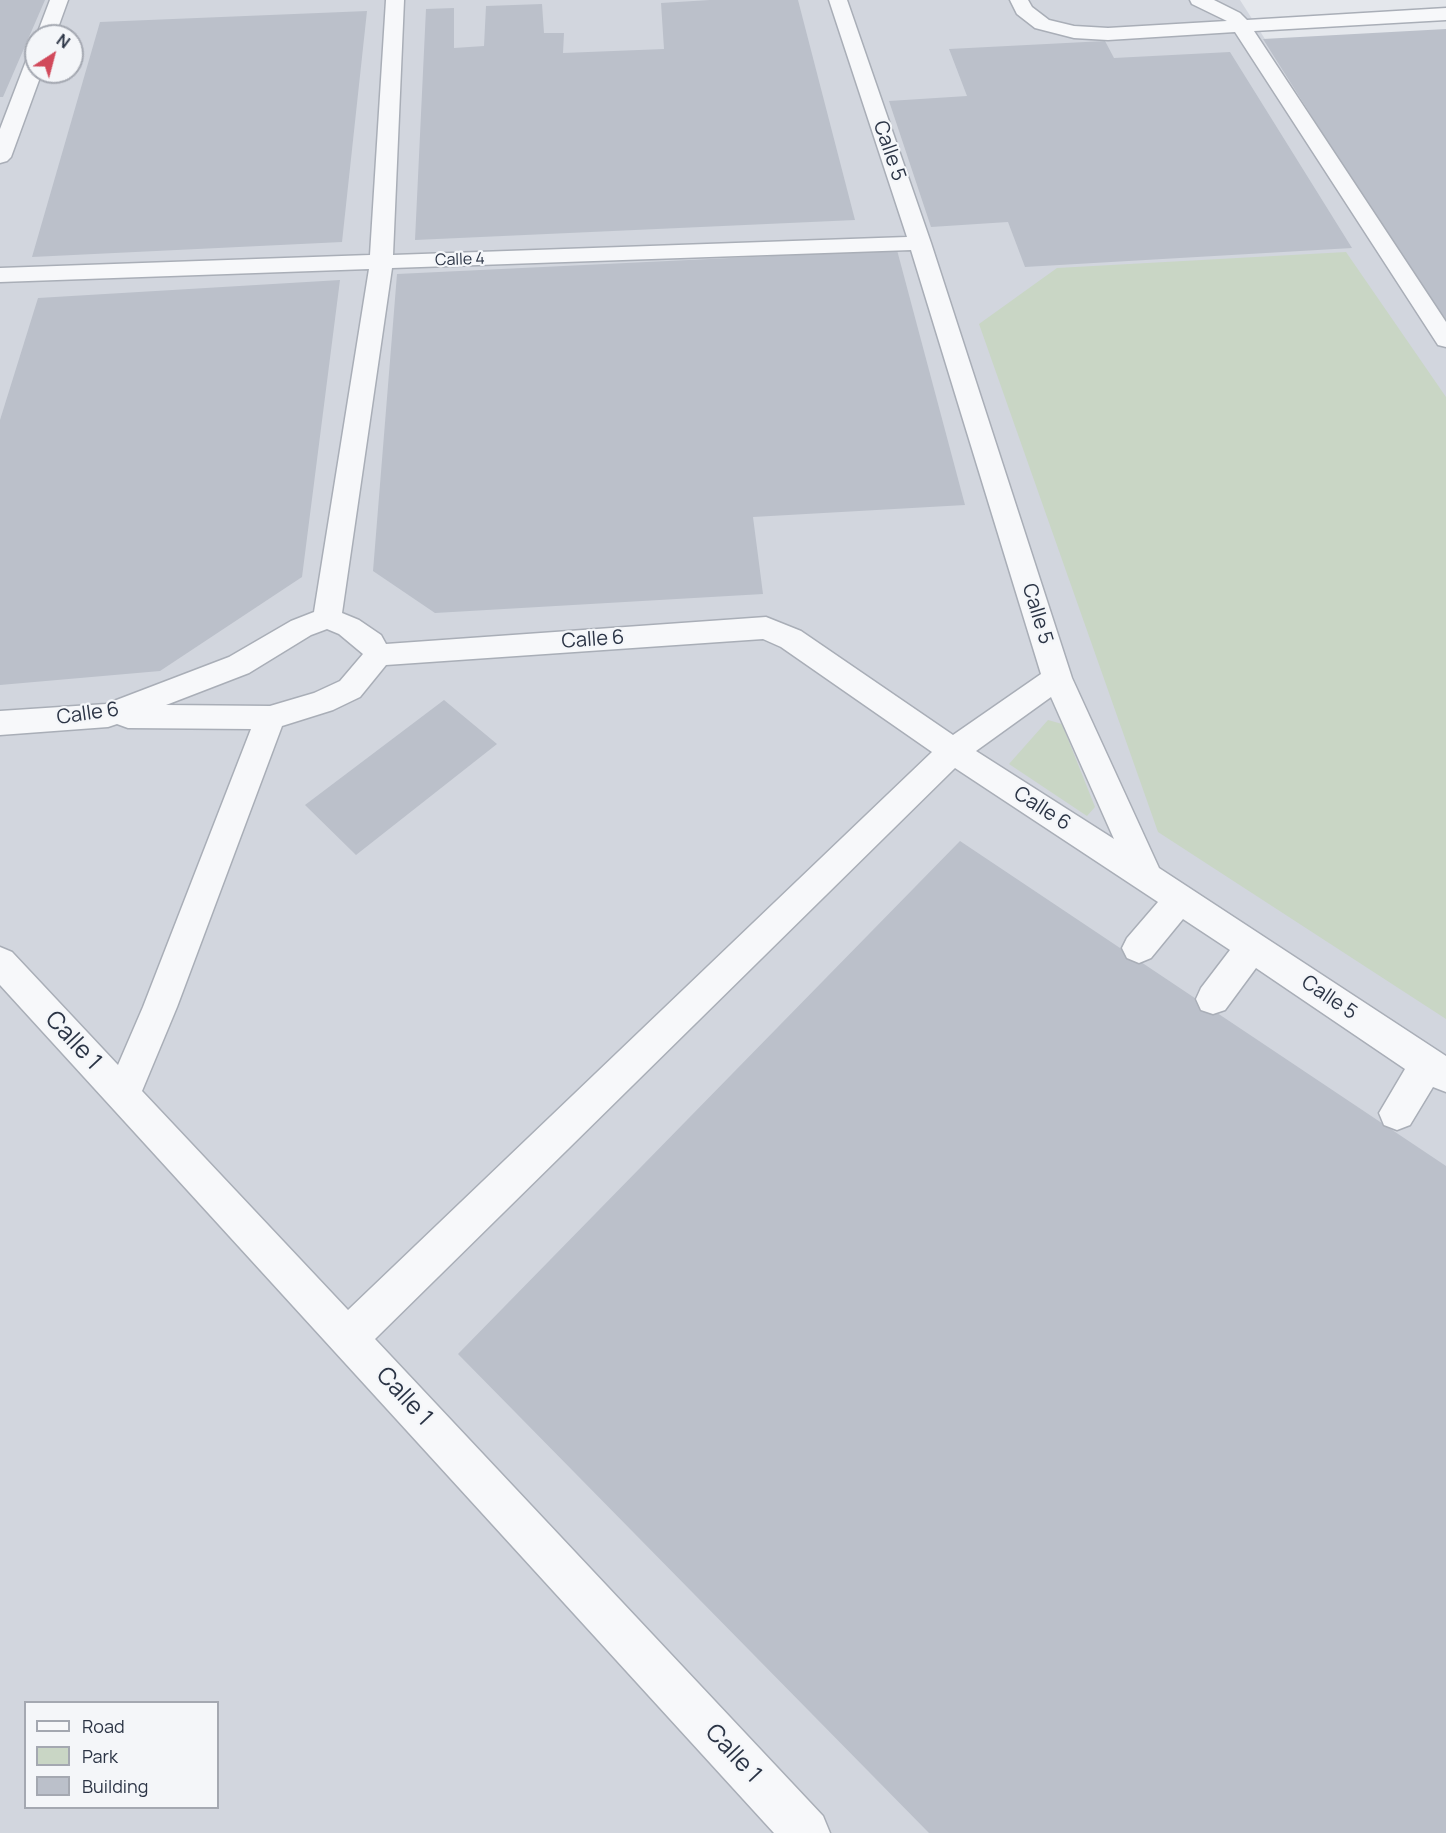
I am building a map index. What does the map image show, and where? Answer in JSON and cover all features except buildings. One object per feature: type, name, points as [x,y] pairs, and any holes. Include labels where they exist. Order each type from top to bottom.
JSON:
[{"type":"lane","points":[[50,24],[59,0]]},
{"type":"lane","points":[[108,715],[270,718],[323,702],[350,689],[378,655],[371,643],[349,627],[327,618],[381,262],[394,0]]},
{"type":"lane","name":"Calle 5","points":[[838,0],[921,243],[1057,678],[1147,877],[1437,1070]]},
{"type":"lane","points":[[1019,0],[1024,10],[1042,24],[1074,32],[1108,34],[1446,14]]},
{"type":"lane","points":[[1199,0],[1233,17],[1242,26],[1248,40],[1446,340]]},
{"type":"lane","points":[[0,157],[27,84]]},
{"type":"lane","name":"Calle 4","points":[[0,275],[921,243]]},
{"type":"lane","name":"Calle 6","points":[[0,723],[108,715],[239,665],[301,628],[327,618]]},
{"type":"lane","name":"Calle 6","points":[[378,655],[766,628],[792,639],[953,751],[1147,877]]},
{"type":"lane","points":[[349,1337],[953,751],[1057,678]]},
{"type":"lane","points":[[123,1094],[160,1007],[270,718]]},
{"type":"lane","points":[[1139,948],[1180,899]]},
{"type":"lane","points":[[1213,999],[1252,947]]},
{"type":"lane","name":"Calle 1","points":[[0,962],[806,1833]]},
{"type":"lane","points":[[1396,1113],[1437,1070]]},
{"type":"shaded area","points":[[0,0],[1240,0],[1446,322],[1446,1833],[0,1833]]},
{"type":"green space","points":[[1346,252],[1446,397],[1446,1019],[1158,832],[979,324],[1057,268]]},
{"type":"green space","points":[[1048,720],[1062,724],[1095,807],[1087,816],[1009,764]]}]
